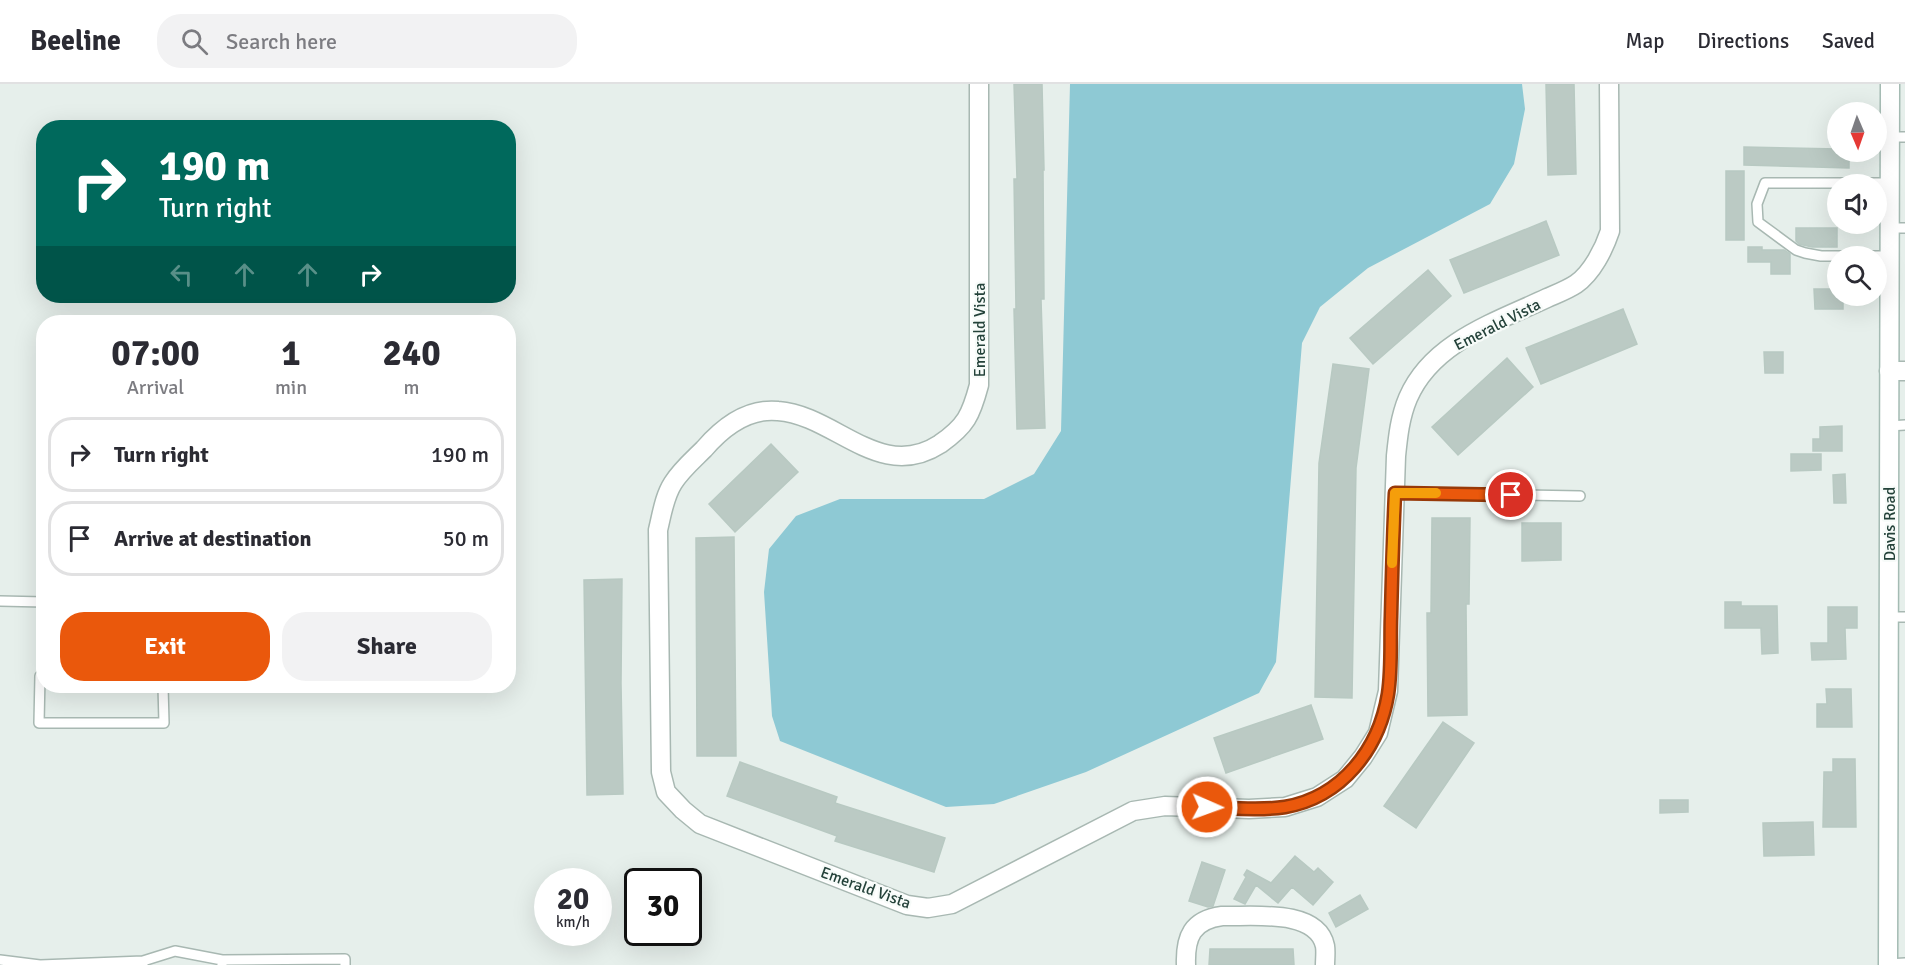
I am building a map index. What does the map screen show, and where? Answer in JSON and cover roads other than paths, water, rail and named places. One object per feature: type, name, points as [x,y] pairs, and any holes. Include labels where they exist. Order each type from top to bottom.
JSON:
[{"type":"street","name":"Emerald Vista","points":[[979,84],[979,385],[972,412],[956,433],[930,450],[903,456],[879,453],[802,415],[777,410],[753,413],[734,422],[715,436],[674,482],[665,501],[658,530],[661,772],[666,792],[700,824],[907,904],[928,908],[952,903],[1133,812],[1165,806],[1249,809],[1285,807],[1317,797],[1345,779],[1364,757],[1378,733],[1388,691],[1396,456],[1400,421],[1409,395],[1426,370],[1447,349],[1469,334],[1577,284],[1595,262],[1610,231],[1609,84]]},
{"type":"street","name":"Davis Road","points":[[1890,84],[1898,137],[1890,183],[1897,228],[1890,256],[1897,371],[1894,964]]},
{"type":"street","points":[[1185,965],[1187,941],[1192,931],[1200,923],[1211,918],[1302,920],[1320,935],[1325,945],[1325,965]]},
{"type":"lane","points":[[1890,183],[1765,183],[1757,204],[1758,222],[1796,250],[1821,256],[1890,256]]},
{"type":"lane","points":[[1395,493],[1580,496]]},
{"type":"lane","points":[[0,601],[36,602]]},
{"type":"lane","points":[[40,693],[39,723],[164,723],[163,693]]},
{"type":"lane","points":[[0,960],[40,965],[143,963],[175,951],[222,962],[345,958],[345,965]]},
{"type":"water","points":[[1070,84],[1522,84],[1525,109],[1514,164],[1490,204],[1368,268],[1320,307],[1302,343],[1276,662],[1259,693],[1086,772],[994,804],[946,807],[780,741],[772,716],[764,592],[769,549],[796,516],[840,499],[984,499],[1034,474],[1061,431]]}]
